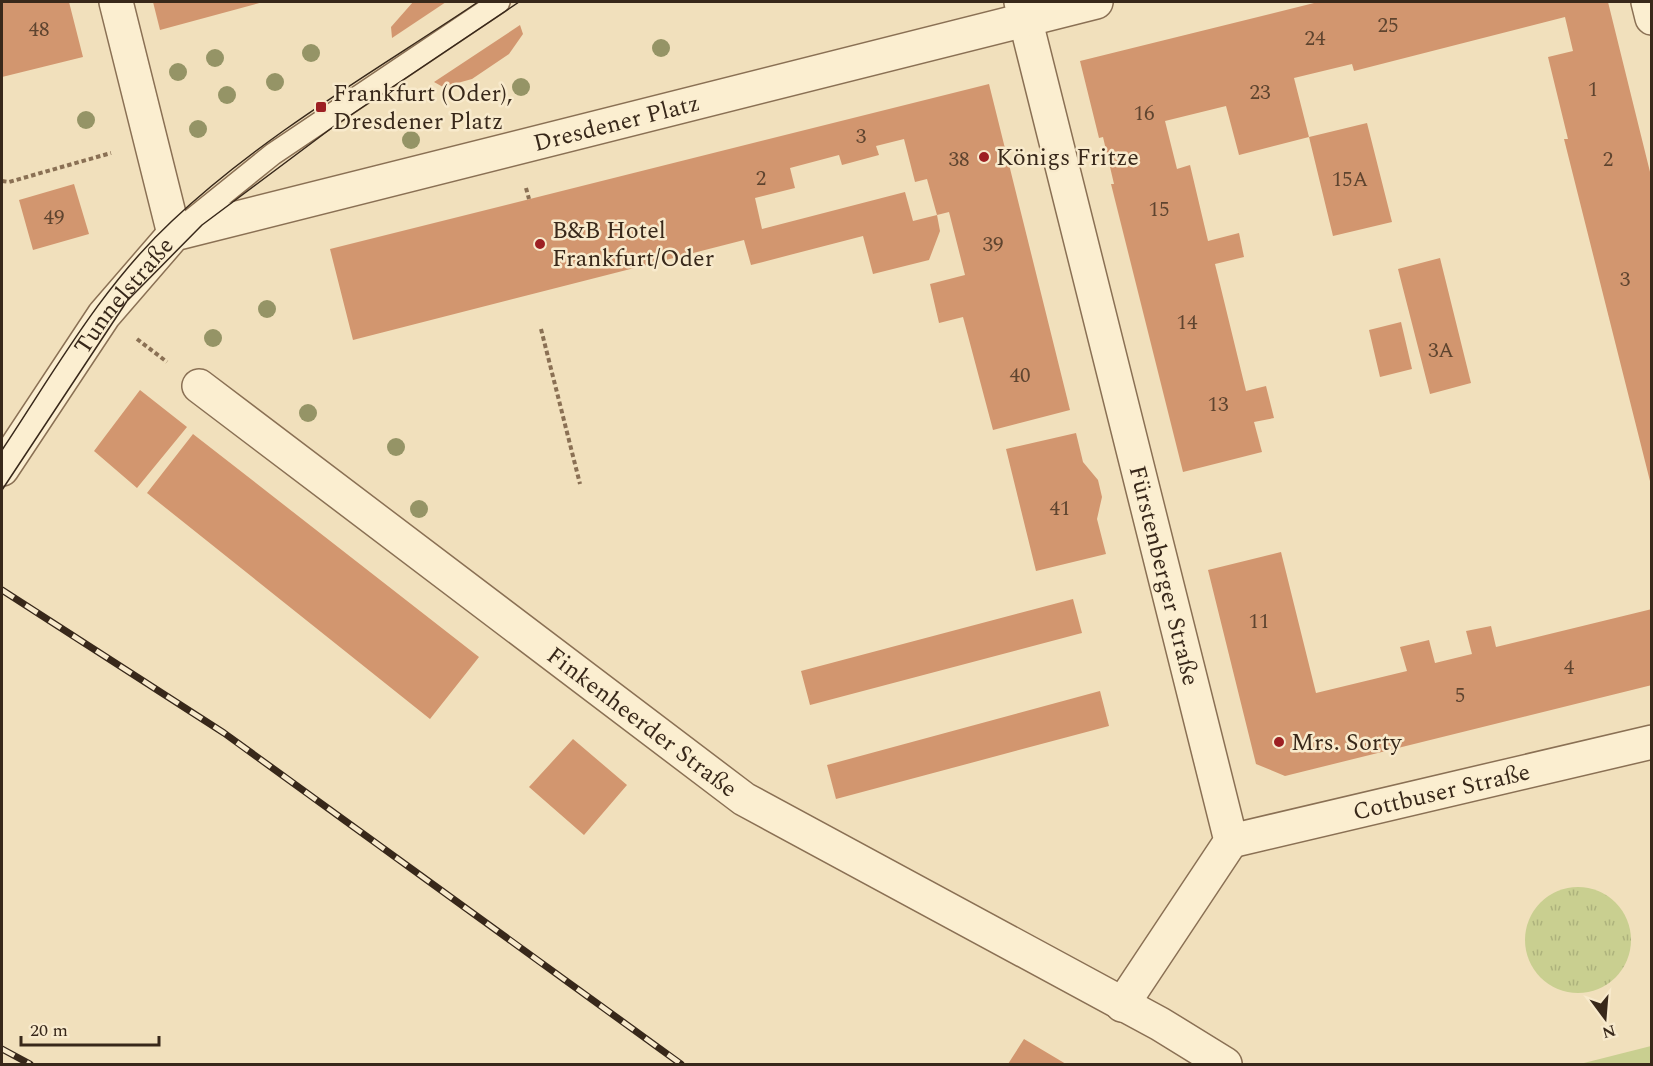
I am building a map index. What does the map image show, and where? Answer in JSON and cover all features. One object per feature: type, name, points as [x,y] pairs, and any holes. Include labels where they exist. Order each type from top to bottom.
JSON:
[{"type":"street","name":"Tunnelstraße","points":[[2,470],[104,315],[174,234],[116,2]]},
{"type":"street","name":"Dresdener Platz","points":[[174,234],[1023,10],[1096,2]]},
{"type":"street","points":[[1648,2],[1652,18]]},
{"type":"street","name":"Fürstenberger Straße","points":[[1023,10],[1231,841]]},
{"type":"street","name":"Finkenheerder Straße","points":[[199,386],[744,799],[1122,1005]]},
{"type":"street","name":"Cottbuser Straße","points":[[1231,841],[1652,742]]},
{"type":"street","points":[[1225,1065],[1122,1005],[1231,841]]},
{"type":"lane","points":[[174,234],[273,154],[499,2]]},
{"type":"path","points":[[2,181],[9,182],[113,153]]},
{"type":"path","points":[[541,329],[580,484]]},
{"type":"path","points":[[132,336],[150,348]]},
{"type":"green space","points":[[1578,887],[1598,891],[1615,903],[1627,920],[1631,940],[1627,960],[1615,977],[1598,989],[1578,993],[1558,989],[1541,977],[1529,960],[1525,940],[1529,920],[1541,903],[1558,891]]},
{"type":"green space","points":[[1651,1046],[1651,1064],[1580,1064]]},
{"type":"building","points":[[2,2],[69,2],[83,57],[2,77]]},
{"type":"building","points":[[153,2],[263,2],[160,30]]},
{"type":"building","points":[[413,2],[446,2],[392,38],[391,27]]},
{"type":"building","points":[[1318,2],[1608,2],[1652,180],[1652,489],[1564,139],[1568,139],[1548,57],[1573,51],[1565,17],[1354,71],[1352,64],[1294,78],[1309,137],[1239,155],[1226,106],[1165,121],[1177,169],[1190,165],[1208,241],[1239,233],[1244,257],[1215,264],[1246,391],[1266,386],[1274,418],[1254,422],[1262,452],[1183,472],[1111,184],[1114,184],[1103,137],[1099,138],[1080,61]]},
{"type":"building","points":[[520,25],[523,34],[509,54],[472,79],[443,87],[434,82]]},
{"type":"building","points":[[989,84],[1070,410],[993,430],[963,317],[939,323],[930,284],[965,275],[949,212],[937,215],[940,231],[929,260],[873,274],[863,236],[751,265],[744,240],[353,340],[330,249]],"holes":[[[904,139],[915,182],[927,179],[937,215],[913,221],[905,192],[762,229],[755,198],[795,188],[790,168],[839,155],[842,165],[879,155],[876,146]]]},
{"type":"building","points":[[1367,123],[1392,222],[1333,236],[1309,137]]},
{"type":"building","points":[[74,184],[89,234],[33,250],[19,200]]},
{"type":"building","points":[[1440,258],[1471,383],[1430,394],[1398,269]]},
{"type":"building","points":[[1401,322],[1412,369],[1380,377],[1369,330]]},
{"type":"building","points":[[140,390],[187,427],[137,488],[94,451]]},
{"type":"building","points":[[1076,433],[1083,462],[1098,480],[1102,497],[1097,519],[1106,554],[1036,571],[1006,449]]},
{"type":"building","points":[[193,434],[479,657],[430,719],[147,493]]},
{"type":"building","points":[[1281,552],[1316,693],[1407,671],[1400,647],[1429,640],[1435,663],[1472,654],[1466,631],[1491,626],[1496,647],[1652,609],[1652,685],[1285,776],[1256,764],[1208,570]]},
{"type":"building","points":[[1073,599],[1082,633],[810,705],[801,671]]},
{"type":"building","points":[[1100,691],[1109,726],[836,799],[827,765]]},
{"type":"building","points":[[573,739],[627,785],[584,835],[529,787]]},
{"type":"building","points":[[1024,1039],[1066,1064],[1008,1064]]},
{"type":"tram line","points":[[2,450],[101,301],[123,273],[172,221],[244,160],[282,132],[478,2]]},
{"type":"tram line","points":[[2,490],[127,301],[202,225],[333,127],[519,2]]},
{"type":"railway","points":[[2,590],[224,733],[681,1064]]},
{"type":"railway","points":[[2,1049],[30,1064]]},
{"type":"place","name":"Frankfurt (Oder), Dresdener Platz","points":[[321,107]]},
{"type":"place","name":"Königs Fritze","points":[[984,157]]},
{"type":"place","name":"B&B Hotel Frankfurt/Oder","points":[[540,244]]},
{"type":"place","name":"Mrs. Sorty","points":[[1279,742]]}]
